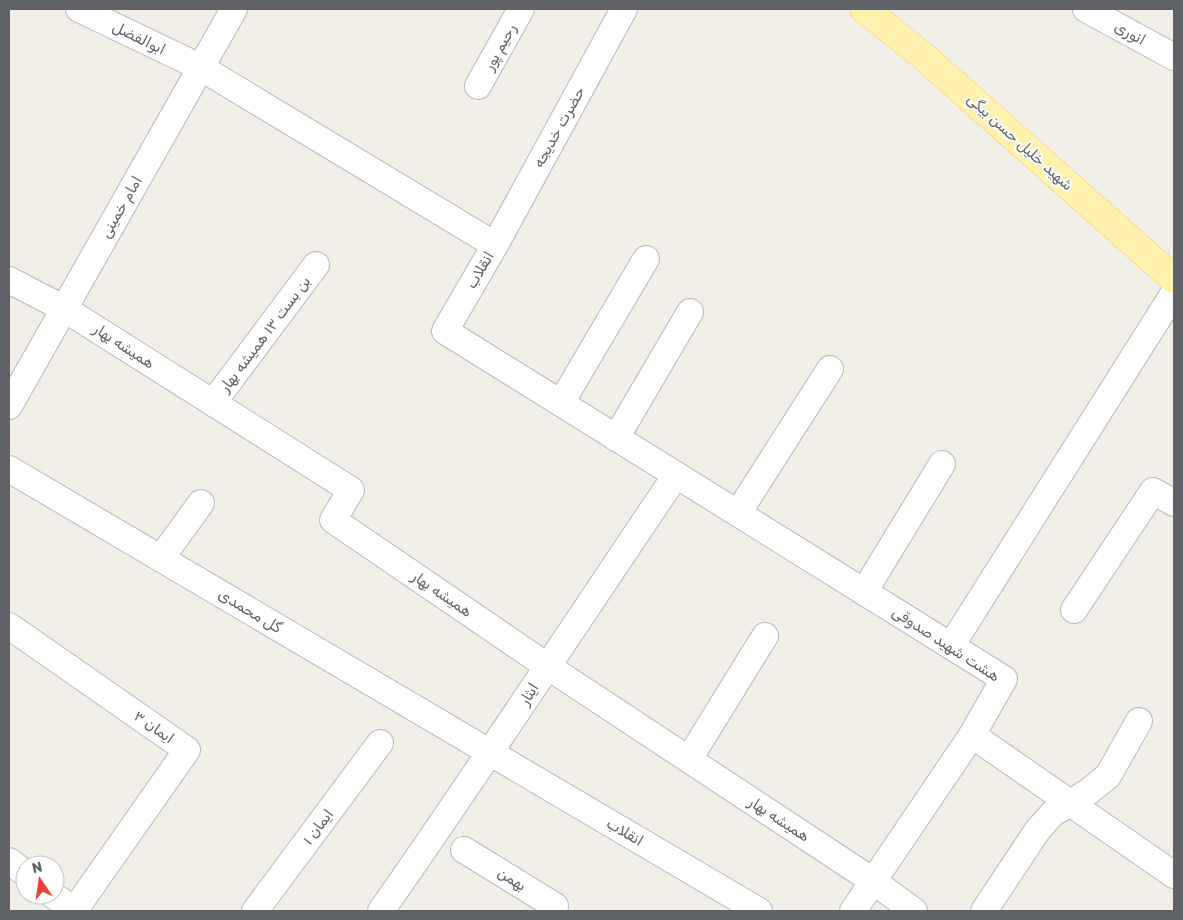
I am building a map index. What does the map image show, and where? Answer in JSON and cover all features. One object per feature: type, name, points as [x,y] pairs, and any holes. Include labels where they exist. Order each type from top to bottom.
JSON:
[{"type":"main road","name":"شهید خلیل حسن بیگی","points":[[864,9],[922,55],[1174,279]]},
{"type":"street","name":"ابوالفضل","points":[[78,9],[200,68]]},
{"type":"street","name":"امام خمینی","points":[[9,406],[234,9]]},
{"type":"street","name":"رحیم پور","points":[[478,86],[521,9]]},
{"type":"street","name":"حضرت خدیجه","points":[[495,245],[624,9]]},
{"type":"street","name":"انوری","points":[[1086,9],[1174,57]]},
{"type":"street","name":"انقلاب","points":[[200,68],[495,245],[444,331],[676,475]]},
{"type":"street","points":[[561,403],[646,259]]},
{"type":"street","name":"بن بست ۱۳ همیشه بهار","points":[[213,403],[316,265]]},
{"type":"street","name":"همیشه بهار","points":[[9,280],[63,308],[351,490],[333,520],[547,666],[872,881],[914,911]]},
{"type":"street","points":[[951,646],[1174,293]]},
{"type":"street","points":[[616,438],[690,312]]},
{"type":"street","points":[[738,513],[830,370]]},
{"type":"street","points":[[864,592],[942,464]]},
{"type":"street","name":"گل محمدی","points":[[9,469],[492,753]]},
{"type":"street","name":"هشت شهید صدوقی","points":[[676,475],[1004,679],[972,735]]},
{"type":"street","name":"ایثار","points":[[381,911],[492,753],[547,666],[676,475]]},
{"type":"street","points":[[1074,610],[1164,497]]},
{"type":"street","points":[[161,558],[201,503]]},
{"type":"street","name":"ایمان ۳","points":[[9,626],[187,750],[74,911]]},
{"type":"street","points":[[689,759],[765,636]]},
{"type":"street","points":[[984,911],[1037,831],[1052,814],[1108,776],[1139,720]]},
{"type":"street","points":[[853,911],[972,735],[1174,875]]},
{"type":"street","name":"ایمان ۱","points":[[256,911],[380,743]]},
{"type":"street","name":"انقلاب","points":[[492,753],[759,911]]},
{"type":"street","name":"بهمن","points":[[464,850],[555,906],[551,911]]}]
